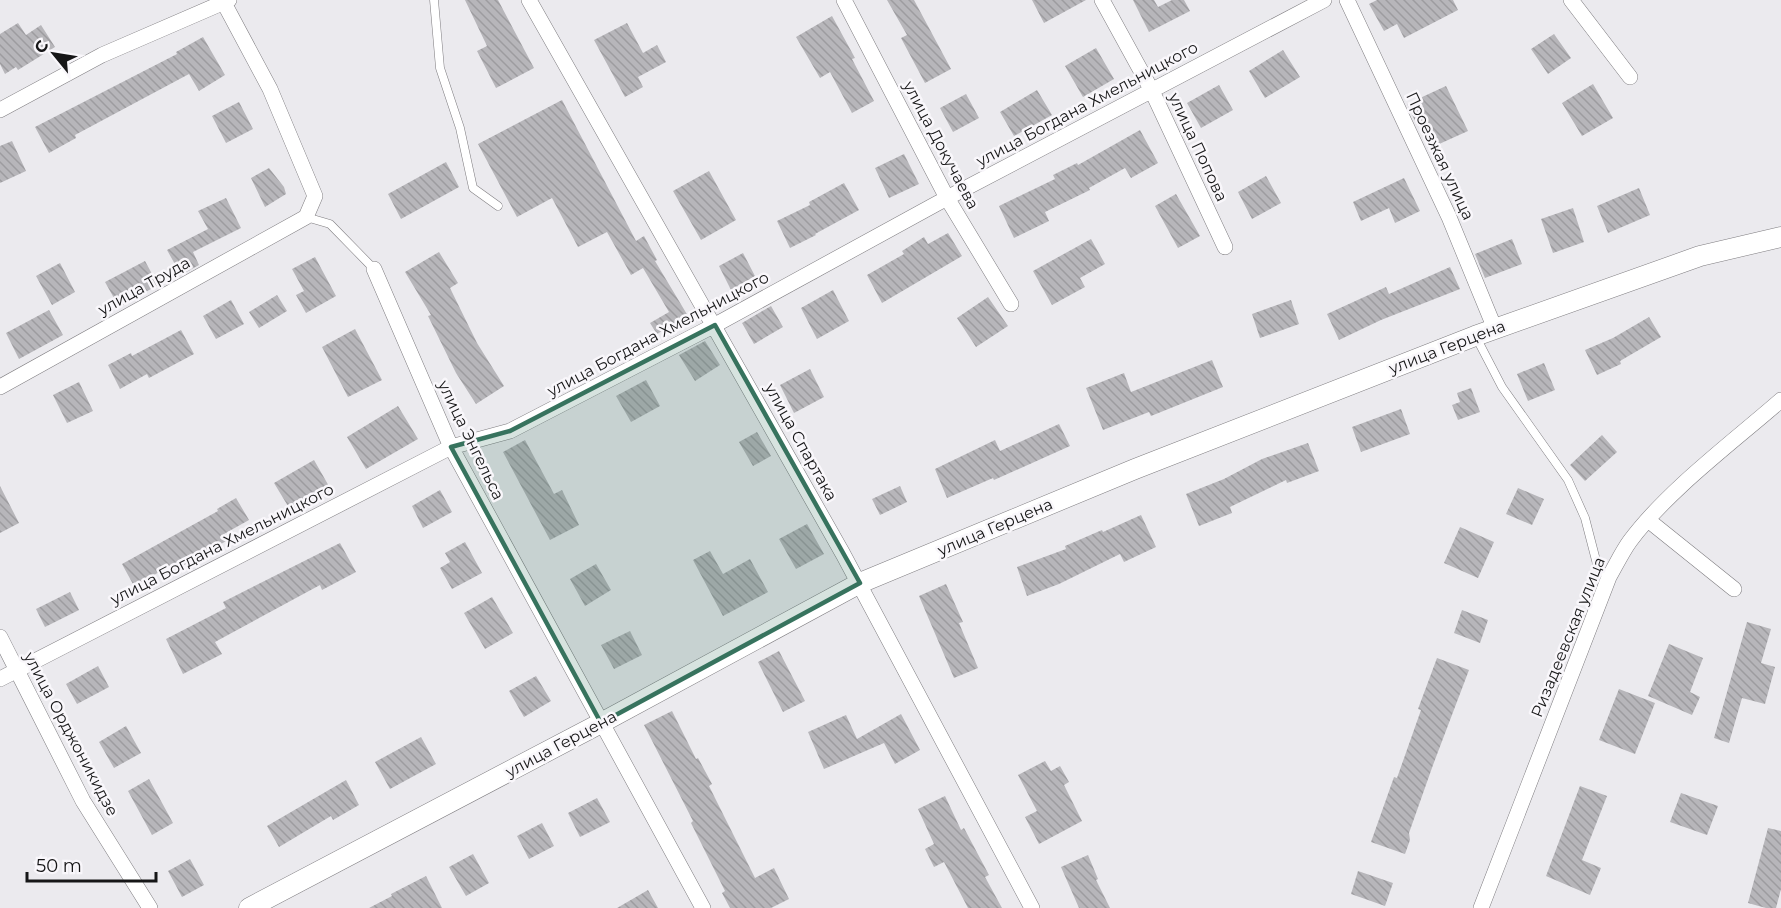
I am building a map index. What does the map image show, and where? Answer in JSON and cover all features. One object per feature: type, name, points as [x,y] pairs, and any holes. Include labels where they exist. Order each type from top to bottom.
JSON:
[{"type":"street","name":"улица Спартака","points":[[529,0],[860,583],[1032,908]]},
{"type":"street","name":"улица Докучаева","points":[[844,0],[947,198],[1011,304]]},
{"type":"street","name":"улица Попова","points":[[1102,0],[1152,91],[1225,247]]},
{"type":"street","name":"улица Богдана Хмельницкого","points":[[0,679],[451,447],[510,431],[715,326],[947,198],[1324,0]]},
{"type":"street","name":"Проезжая улица","points":[[1347,0],[1449,217],[1494,329]]},
{"type":"street","points":[[1571,0],[1630,77]]},
{"type":"street","points":[[0,110],[102,55],[227,1],[270,89],[315,196],[306,218]]},
{"type":"street","name":"улица Труда","points":[[0,387],[306,218]]},
{"type":"street","name":"улица Герцена","points":[[249,908],[601,723],[860,583],[1145,465],[1475,336],[1700,256],[1781,237]]},
{"type":"street","name":"улица Энгельса","points":[[374,269],[451,447],[702,908]]},
{"type":"street","name":"Ризадеевская улица","points":[[1481,908],[1609,577],[1630,542],[1648,520],[1682,486],[1781,400]]},
{"type":"street","points":[[1648,520],[1734,589]]},
{"type":"street","name":"улица Орджоникидзе","points":[[0,637],[83,801],[150,908]]},
{"type":"lane","points":[[434,0],[440,68],[460,128],[473,188],[498,207]]},
{"type":"lane","name":"улица Энгельса","points":[[306,218],[330,224],[374,269]]},
{"type":"lane","points":[[1475,336],[1502,387],[1568,480],[1585,518],[1598,568],[1609,577]]},
{"type":"highlighted area","points":[[715,325],[860,583],[601,723],[451,447],[510,431]]},
{"type":"building","points":[[465,0],[498,0],[534,68],[496,88],[477,51],[487,46]]},
{"type":"building","points":[[887,0],[914,0],[951,69],[925,83],[901,38],[907,35]]},
{"type":"building","points":[[1032,0],[1086,0],[1044,23]]},
{"type":"building","points":[[1133,0],[1154,0],[1158,7],[1172,0],[1184,0],[1190,11],[1149,32]]},
{"type":"building","points":[[1377,0],[1453,0],[1458,10],[1404,38],[1397,24],[1384,31],[1369,4]]},
{"type":"building","points":[[832,16],[855,58],[852,59],[874,101],[852,113],[830,72],[820,78],[796,37]]},
{"type":"building","points":[[18,23],[26,35],[41,25],[55,47],[18,70],[16,67],[5,74],[0,64],[0,34]]},
{"type":"building","points":[[627,23],[643,53],[657,45],[666,62],[638,77],[643,87],[625,97],[594,40]]},
{"type":"building","points":[[1554,34],[1571,58],[1548,74],[1531,49]]},
{"type":"building","points":[[203,37],[225,75],[199,91],[189,74],[75,135],[76,138],[49,153],[35,127],[177,54],[176,52]]},
{"type":"building","points":[[1096,48],[1114,79],[1083,97],[1065,66]]},
{"type":"building","points":[[1283,50],[1300,77],[1265,98],[1249,71]]},
{"type":"building","points":[[1593,84],[1613,118],[1582,136],[1562,103]]},
{"type":"building","points":[[1219,85],[1233,110],[1201,128],[1187,103]]},
{"type":"building","points":[[1446,86],[1468,131],[1437,145],[1425,121],[1417,125],[1407,104]]},
{"type":"building","points":[[1037,90],[1052,115],[1014,136],[1000,112]]},
{"type":"building","points":[[966,94],[979,118],[953,132],[940,108]]},
{"type":"building","points":[[562,100],[636,241],[644,236],[657,260],[655,261],[688,316],[657,334],[650,323],[669,312],[643,268],[631,275],[607,232],[578,247],[552,198],[517,217],[478,144]]},
{"type":"building","points":[[239,102],[253,129],[226,143],[212,116]]},
{"type":"building","points":[[1140,130],[1158,163],[1131,178],[1125,168],[1089,188],[1090,190],[1045,212],[1049,221],[1014,238],[999,206],[1055,179],[1053,175],[1077,163],[1078,165]]},
{"type":"building","points":[[12,141],[26,171],[0,183],[0,146]]},
{"type":"building","points":[[904,154],[919,184],[889,198],[875,168]]},
{"type":"building","points":[[446,162],[459,187],[401,219],[388,194]]},
{"type":"building","points":[[269,168],[284,187],[286,194],[265,207],[251,178]]},
{"type":"building","points":[[709,171],[736,220],[701,240],[673,191]]},
{"type":"building","points":[[1266,176],[1281,203],[1252,219],[1238,192]]},
{"type":"building","points":[[1404,178],[1420,211],[1395,223],[1389,208],[1361,221],[1353,202]]},
{"type":"building","points":[[844,183],[859,210],[790,248],[777,221],[810,205],[809,202]]},
{"type":"building","points":[[1639,188],[1650,215],[1608,233],[1597,206]]},
{"type":"building","points":[[1176,194],[1200,236],[1178,248],[1155,206]]},
{"type":"building","points":[[226,198],[241,228],[193,252],[199,265],[181,275],[167,250],[208,229],[198,211]]},
{"type":"building","points":[[1573,208],[1584,242],[1553,253],[1541,219]]},
{"type":"building","points":[[948,233],[962,256],[882,303],[867,275],[904,254],[902,251],[924,237],[928,244]]},
{"type":"building","points":[[1091,239],[1105,264],[1080,278],[1085,287],[1052,305],[1033,271]]},
{"type":"building","points":[[1512,239],[1522,264],[1485,278],[1475,254]]},
{"type":"building","points":[[439,252],[458,283],[450,288],[477,343],[504,386],[476,404],[456,373],[428,316],[431,315],[405,272]]},
{"type":"building","points":[[743,253],[755,276],[731,290],[719,266]]},
{"type":"building","points":[[315,257],[336,296],[306,313],[296,295],[304,291],[292,269]]},
{"type":"building","points":[[145,261],[158,285],[119,307],[105,282]]},
{"type":"building","points":[[60,263],[75,292],[52,305],[36,276]]},
{"type":"building","points":[[1450,267],[1460,289],[1381,320],[1339,340],[1327,314],[1386,287],[1389,294]]},
{"type":"building","points":[[833,290],[849,321],[817,339],[801,308]]},
{"type":"building","points":[[277,295],[287,311],[259,328],[249,312]]},
{"type":"building","points":[[988,297],[1008,326],[976,347],[957,318]]},
{"type":"building","points":[[231,300],[244,324],[216,339],[203,316]]},
{"type":"building","points":[[1291,300],[1299,324],[1260,338],[1252,314]]},
{"type":"building","points":[[771,306],[783,327],[754,344],[742,323]]},
{"type":"building","points":[[49,310],[63,335],[19,359],[6,333]]},
{"type":"building","points":[[1649,317],[1661,337],[1620,361],[1621,364],[1597,375],[1585,350],[1613,338]]},
{"type":"building","points":[[355,329],[382,380],[348,397],[322,347]]},
{"type":"building","points":[[181,330],[194,354],[149,378],[147,374],[120,389],[108,365],[131,353],[132,356]]},
{"type":"building","points":[[705,341],[720,365],[695,381],[679,355]]},
{"type":"building","points":[[1212,360],[1223,387],[1151,416],[1149,412],[1103,430],[1086,388],[1124,373],[1131,392]]},
{"type":"building","points":[[1544,363],[1555,390],[1528,401],[1517,374]]},
{"type":"building","points":[[810,369],[824,397],[794,413],[780,385]]},
{"type":"building","points":[[646,380],[660,406],[631,422],[616,396]]},
{"type":"building","points":[[79,382],[93,411],[67,423],[53,395]]},
{"type":"building","points":[[1471,388],[1480,412],[1458,420],[1452,405],[1460,402],[1457,393]]},
{"type":"building","points":[[398,406],[418,439],[366,469],[347,437]]},
{"type":"building","points":[[1401,409],[1410,434],[1361,452],[1352,427]]},
{"type":"building","points":[[1059,424],[1070,446],[947,498],[935,469],[995,440],[1000,451]]},
{"type":"building","points":[[757,432],[771,456],[753,466],[739,442]]},
{"type":"building","points":[[1602,435],[1617,452],[1585,481],[1570,465]]},
{"type":"building","points":[[525,440],[554,494],[562,490],[579,525],[550,540],[503,452]]},
{"type":"building","points":[[1308,443],[1319,471],[1287,483],[1286,480],[1230,507],[1232,513],[1199,526],[1186,494],[1224,479],[1262,459]]},
{"type":"building","points":[[314,460],[330,488],[291,511],[274,483]]},
{"type":"building","points":[[0,486],[19,523],[0,533]]},
{"type":"building","points":[[900,486],[907,502],[880,515],[872,499]]},
{"type":"building","points":[[1518,488],[1544,499],[1532,525],[1506,514]]},
{"type":"building","points":[[440,490],[452,512],[423,528],[412,506]]},
{"type":"building","points":[[236,498],[249,520],[224,534],[228,540],[184,565],[181,560],[134,586],[122,564],[218,511],[217,509]]},
{"type":"building","points":[[1141,515],[1156,547],[1124,562],[1120,554],[1059,584],[1027,596],[1017,567],[1066,549],[1065,546]]},
{"type":"building","points":[[807,524],[824,554],[796,569],[779,539]]},
{"type":"building","points":[[1460,527],[1494,542],[1478,578],[1444,563]]},
{"type":"building","points":[[465,542],[482,573],[452,589],[440,568],[450,562],[445,553]]},
{"type":"building","points":[[340,543],[356,572],[322,590],[320,585],[215,642],[222,654],[183,674],[166,639],[226,608],[223,602]]},
{"type":"building","points":[[710,551],[723,574],[750,559],[768,592],[723,616],[693,560]]},
{"type":"building","points":[[596,564],[611,590],[585,606],[570,579]]},
{"type":"building","points":[[946,584],[963,622],[959,623],[978,668],[954,678],[919,596]]},
{"type":"building","points":[[70,592],[79,610],[45,627],[36,609]]},
{"type":"building","points":[[492,597],[513,633],[485,649],[464,613]]},
{"type":"building","points":[[1462,610],[1488,620],[1480,643],[1454,633]]},
{"type":"building","points":[[1747,622],[1771,629],[1761,663],[1775,667],[1765,704],[1742,698],[1729,743],[1714,738]]},
{"type":"building","points":[[630,631],[642,655],[614,669],[601,645]]},
{"type":"building","points":[[1669,644],[1703,658],[1690,692],[1700,697],[1692,715],[1648,696]]},
{"type":"building","points":[[779,651],[805,701],[783,712],[758,662]]},
{"type":"building","points":[[1437,658],[1469,670],[1409,833],[1410,840],[1405,854],[1371,842],[1394,777],[1397,778],[1421,710],[1418,709]]},
{"type":"building","points":[[98,666],[109,687],[77,704],[66,684]]},
{"type":"building","points":[[536,676],[551,701],[524,717],[509,691]]},
{"type":"building","points":[[1619,689],[1655,703],[1635,754],[1599,740]]},
{"type":"building","points":[[672,711],[696,759],[698,758],[712,784],[709,786],[755,878],[774,868],[789,899],[771,908],[730,908],[722,893],[725,891],[691,823],[693,821],[644,725]]},
{"type":"building","points":[[901,714],[920,750],[895,764],[884,743],[824,769],[808,732],[846,715],[857,739]]},
{"type":"building","points":[[126,726],[141,753],[114,768],[99,742]]},
{"type":"building","points":[[421,737],[436,764],[390,789],[375,762]]},
{"type":"building","points":[[1045,761],[1051,771],[1060,766],[1069,782],[1064,785],[1082,821],[1039,844],[1025,817],[1037,811],[1018,775]]},
{"type":"building","points":[[149,779],[173,823],[152,835],[128,791]]},
{"type":"building","points":[[346,780],[359,805],[333,820],[331,816],[279,847],[267,826]]},
{"type":"building","points":[[1580,786],[1607,796],[1582,860],[1601,868],[1590,895],[1546,876]]},
{"type":"building","points":[[1681,793],[1718,806],[1707,835],[1670,822]]},
{"type":"building","points":[[945,796],[961,830],[964,828],[989,875],[985,877],[1002,908],[968,908],[944,862],[934,867],[925,849],[934,844],[918,809]]},
{"type":"building","points":[[597,798],[610,822],[580,837],[568,813]]},
{"type":"building","points":[[542,823],[554,846],[529,859],[517,836]]},
{"type":"building","points":[[1768,828],[1781,831],[1781,889],[1776,908],[1748,903]]},
{"type":"building","points":[[473,854],[489,883],[466,896],[449,867]]},
{"type":"building","points":[[1088,855],[1098,879],[1096,880],[1110,908],[1079,908],[1061,867]]},
{"type":"building","points":[[190,859],[204,885],[182,897],[168,871]]},
{"type":"building","points":[[1358,871],[1393,883],[1385,906],[1351,894]]},
{"type":"building","points":[[426,876],[442,908],[369,908],[392,896],[391,894]]},
{"type":"building","points":[[648,890],[658,908],[617,908]]}]
